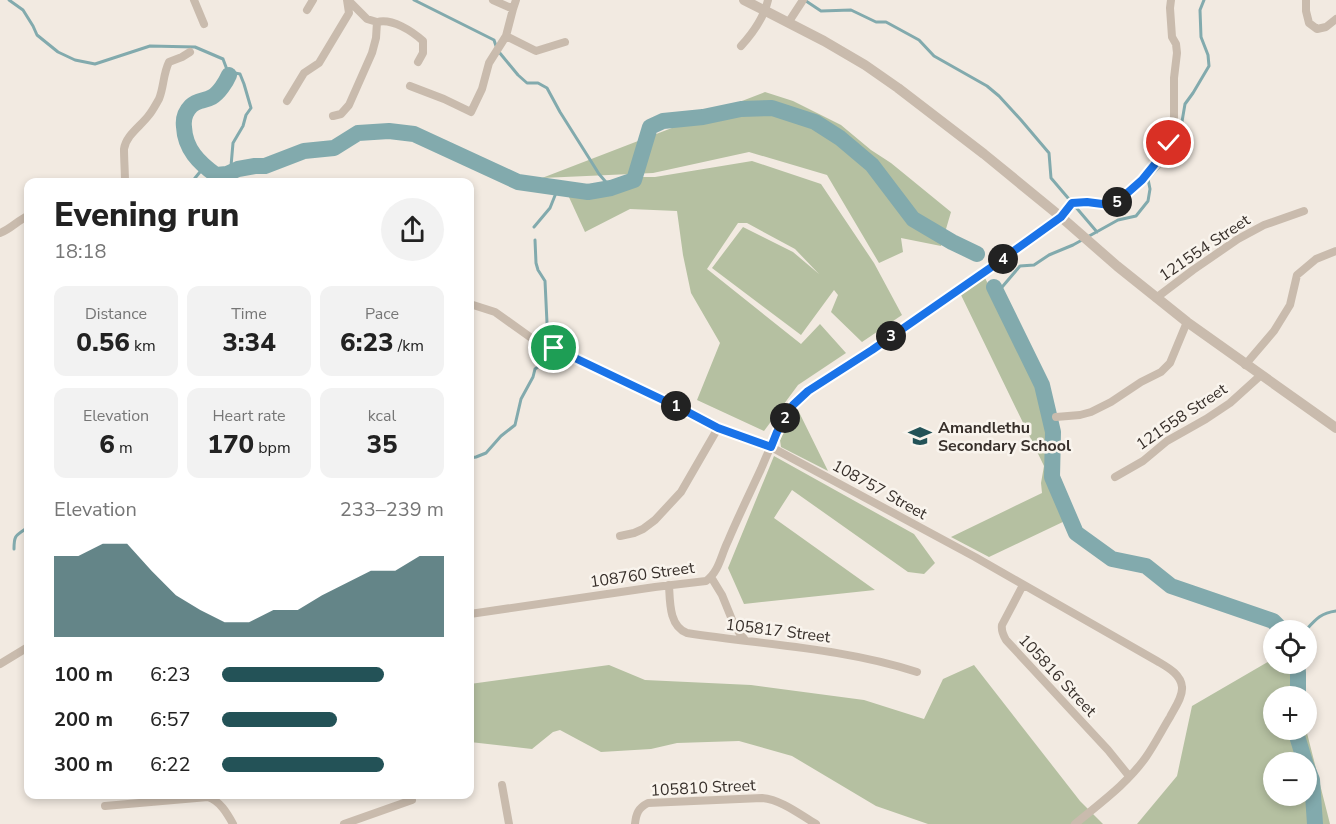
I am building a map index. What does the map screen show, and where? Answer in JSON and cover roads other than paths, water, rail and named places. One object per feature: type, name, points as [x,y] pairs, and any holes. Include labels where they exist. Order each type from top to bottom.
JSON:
[{"type":"street","points":[[194,0],[204,24]]},
{"type":"street","points":[[307,10],[312,0]]},
{"type":"street","points":[[348,0],[367,19],[377,22],[381,20],[414,32],[423,41],[423,52],[418,62]]},
{"type":"street","points":[[287,101],[304,73],[319,63],[349,13],[348,0]]},
{"type":"street","points":[[493,0],[513,9]]},
{"type":"street","points":[[410,86],[471,112],[482,89],[489,63],[506,36],[516,0]]},
{"type":"street","points":[[744,0],[766,6],[788,23],[865,65],[898,88],[984,154],[1186,322],[1336,428]]},
{"type":"street","points":[[788,23],[803,0]]},
{"type":"street","name":"108760 Street","points":[[474,613],[706,581],[711,577],[718,567],[726,544],[777,432],[793,405],[808,391],[1064,220],[1072,203],[1110,205],[1116,203],[1142,180],[1159,159],[1169,143],[1174,123],[1174,78],[1177,53],[1172,37],[1171,0]]},
{"type":"street","points":[[1306,0],[1309,23],[1317,29],[1326,27],[1336,19]]},
{"type":"street","points":[[741,46],[747,40],[766,6]]},
{"type":"street","points":[[333,116],[340,114],[349,105],[372,53],[377,22]]},
{"type":"street","points":[[506,36],[536,51],[565,42]]},
{"type":"street","points":[[125,178],[124,148],[128,139],[152,112],[160,96],[169,62],[190,52]]},
{"type":"street","name":"121554 Street","points":[[1156,298],[1238,239],[1264,225],[1304,211]]},
{"type":"street","points":[[0,233],[24,218]]},
{"type":"street","points":[[1245,364],[1274,331],[1290,305],[1297,275],[1316,259],[1336,251]]},
{"type":"street","name":"108757 Street","points":[[474,305],[495,312],[530,337],[718,428],[771,447],[1168,667],[1179,676],[1182,688],[1173,711],[1145,758],[1129,776]]},
{"type":"street","points":[[1056,417],[1091,412],[1161,372],[1170,363],[1186,322]]},
{"type":"street","name":"121558 Street","points":[[1115,477],[1143,461],[1167,441],[1230,403],[1261,375]]},
{"type":"street","points":[[620,536],[643,529],[655,520],[681,492],[718,428]]},
{"type":"street","points":[[711,577],[722,595],[735,627],[745,640]]},
{"type":"street","name":"105817 Street","points":[[669,585],[670,607],[682,631],[831,651],[868,658],[917,672]]},
{"type":"street","name":"105816 Street","points":[[1023,585],[1002,625],[1001,630],[1006,640],[1108,750],[1129,776]]},
{"type":"street","points":[[0,664],[24,649]]},
{"type":"street","points":[[1075,824],[1129,776]]},
{"type":"street","points":[[502,785],[509,824]]},
{"type":"street","name":"105810 Street","points":[[634,824],[636,812],[648,803],[762,798],[778,802],[816,824]]},
{"type":"street","points":[[105,806],[177,799]]},
{"type":"street","points":[[213,799],[234,824]]},
{"type":"street","points":[[344,824],[412,800]]},
{"type":"waterway","points":[[9,0],[23,10],[37,35],[58,52],[75,60],[95,64],[150,46],[195,47],[223,59],[229,75],[240,74],[251,108],[233,143],[231,166],[238,169]]},
{"type":"waterway","points":[[414,0],[494,40],[496,46]]},
{"type":"waterway","points":[[997,293],[1020,266],[1034,265],[1118,220],[1136,216],[1148,201],[1150,189],[1148,179],[1176,148],[1185,104],[1209,66],[1208,55],[1201,37],[1200,10],[1204,0]]},
{"type":"waterway","points":[[806,1],[821,11],[851,10],[876,22],[886,22],[919,40],[934,56],[987,86],[999,96],[1049,153],[1051,178],[1097,232]]},
{"type":"waterway","points":[[499,52],[527,83],[538,83],[547,88],[599,174],[611,188]]},
{"type":"waterway","points":[[229,75],[215,95],[191,106],[184,121],[185,135],[190,149],[204,166],[216,175],[227,174],[238,169],[265,166],[304,151],[334,148],[358,133],[389,131],[414,134],[518,182],[588,192],[611,188],[634,180],[650,127],[663,121],[703,117],[741,109],[772,108],[815,122],[840,138],[872,165],[913,219],[977,254]]},
{"type":"waterway","points":[[195,178],[204,167]]},
{"type":"waterway","points":[[534,227],[550,208],[558,188]]},
{"type":"waterway","points":[[535,240],[536,263],[545,281],[547,323],[545,337]]},
{"type":"waterway","points":[[994,287],[1042,385],[1053,432],[1052,477],[1076,533],[1112,559],[1146,566],[1171,586],[1270,620]]},
{"type":"waterway","points":[[474,457],[486,453],[501,436],[515,425],[521,399],[535,369],[542,364],[546,356]]},
{"type":"waterway","points":[[14,549],[16,537],[24,530]]},
{"type":"waterway","points":[[1316,620],[1326,613],[1336,611]]},
{"type":"waterway","points":[[1298,674],[1298,686]]},
{"type":"waterway","points":[[1298,740],[1302,752]]},
{"type":"waterway","points":[[1314,806],[1315,824]]},
{"type":"place","name":"Amandlethu Secondary School","points":[[920,436]]}]
